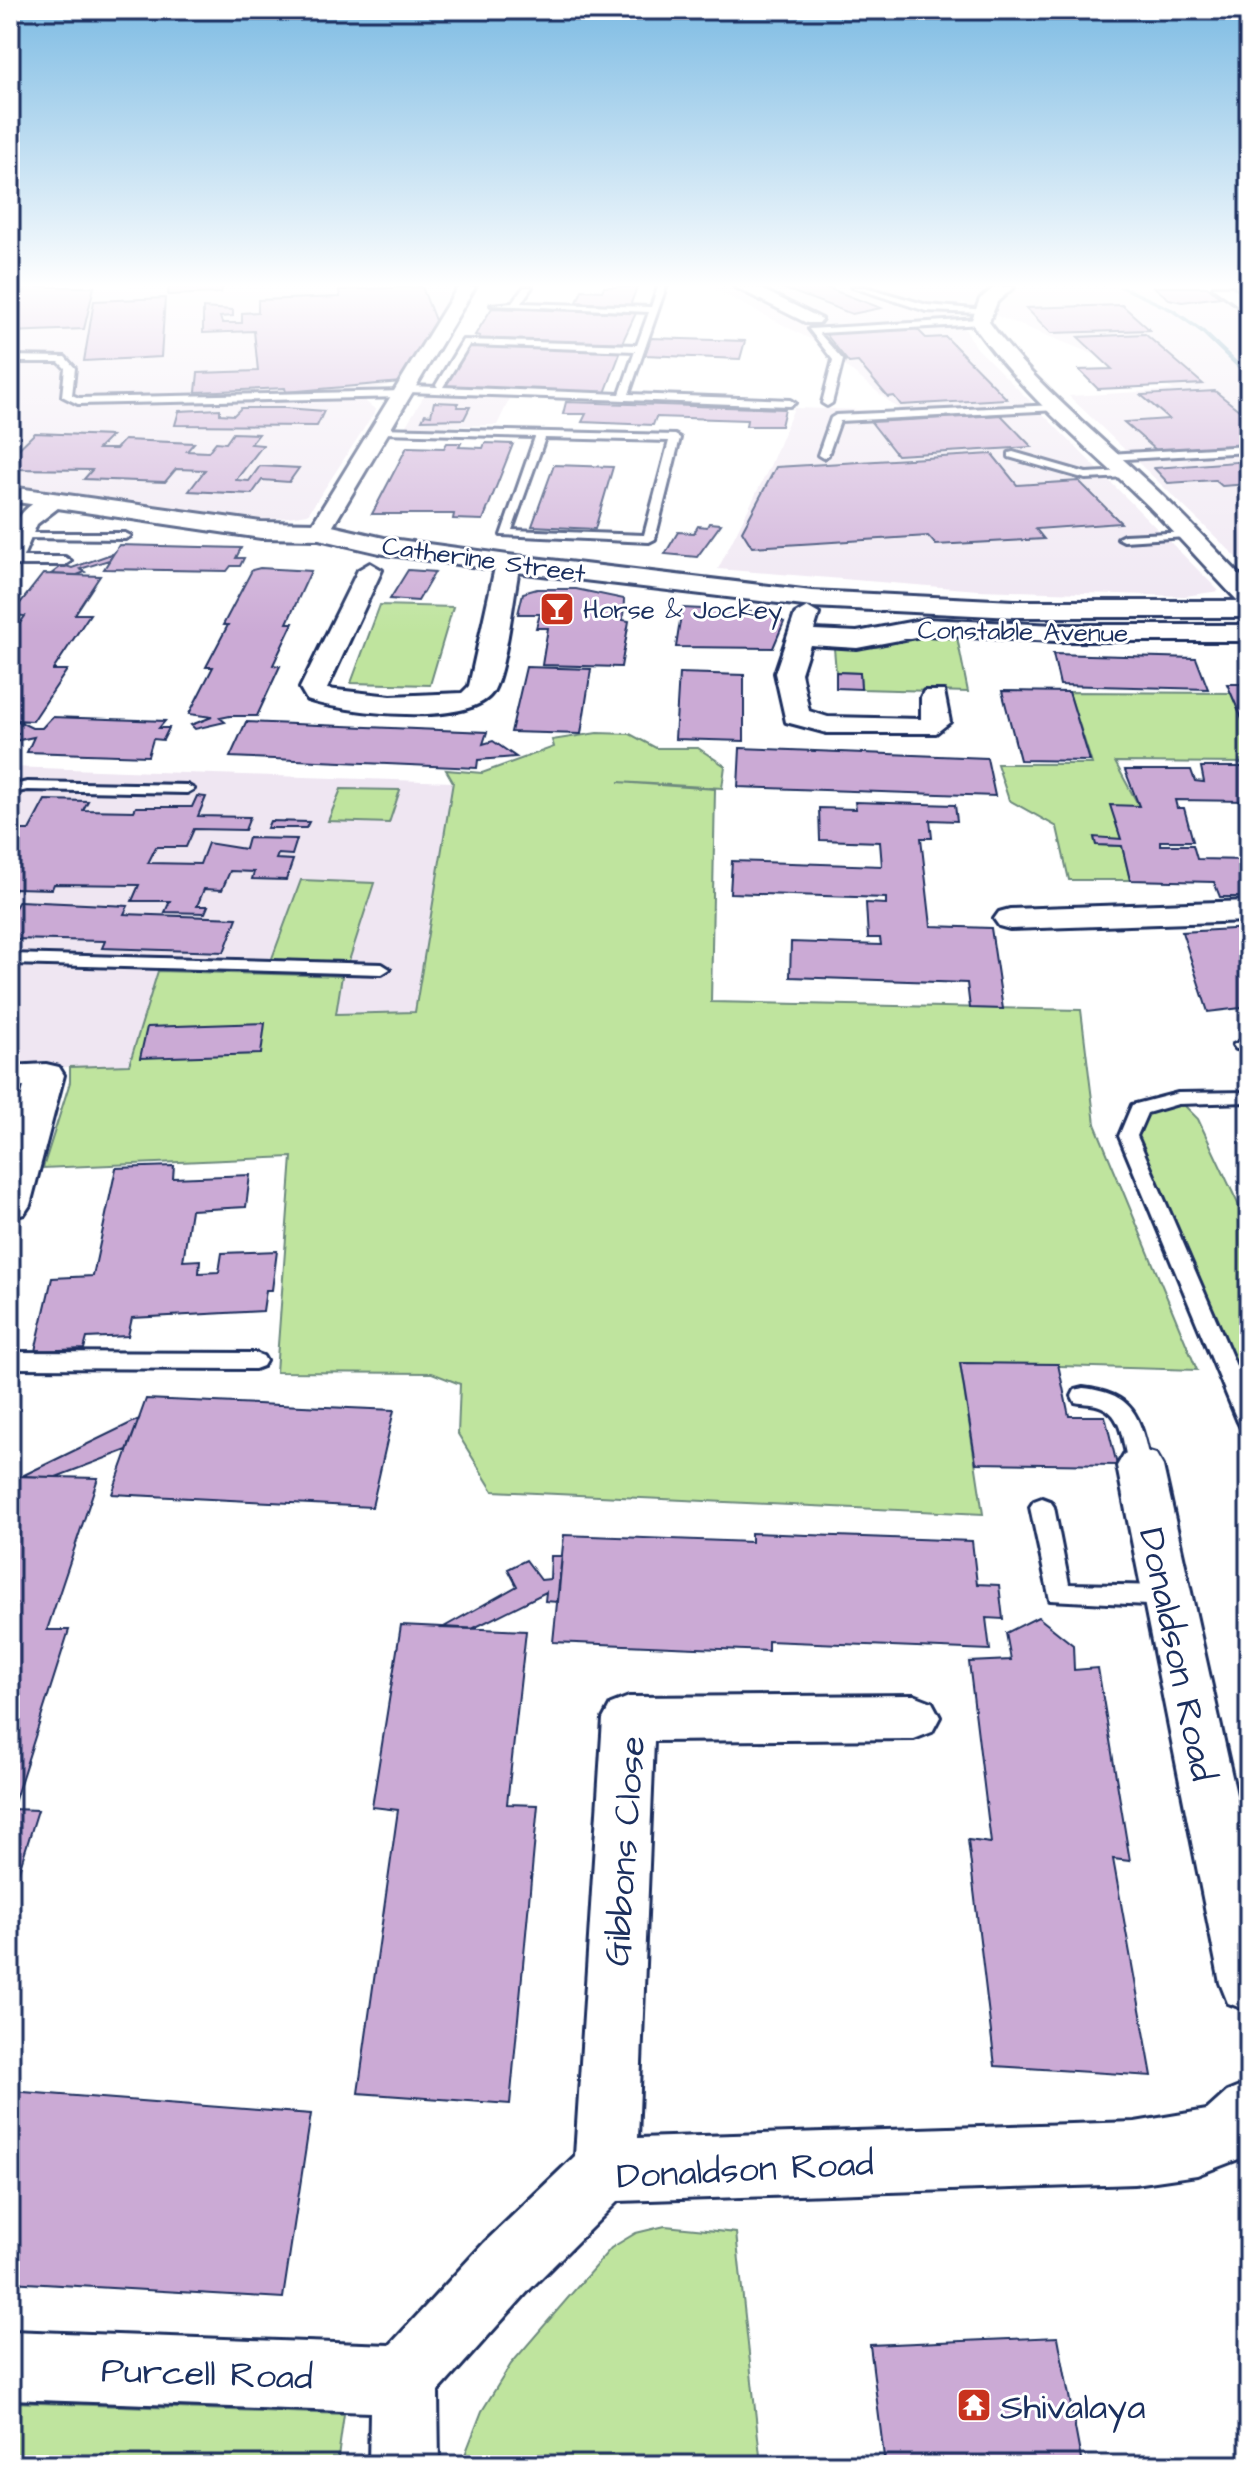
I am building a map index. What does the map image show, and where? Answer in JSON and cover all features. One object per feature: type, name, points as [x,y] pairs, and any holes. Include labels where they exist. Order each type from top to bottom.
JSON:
[{"type":"street","points":[[319,531],[399,402]]},
{"type":"street","points":[[1049,402],[1127,474],[1249,598]]},
{"type":"street","name":"Catherine Street","points":[[10,494],[261,530],[319,531],[384,546],[508,563],[812,599],[1014,609],[1249,609]]},
{"type":"street","points":[[10,560],[27,520],[56,501]]},
{"type":"street","points":[[370,570],[313,688],[316,694],[333,701],[441,704],[468,700],[482,688],[508,563]]},
{"type":"street","points":[[812,599],[788,673],[792,711],[804,720],[827,725],[926,727],[936,722],[934,697]]},
{"type":"street","name":"Constable Avenue","points":[[799,637],[857,640],[926,627],[1056,633],[1249,633]]},
{"type":"street","points":[[1010,919],[1249,911]]},
{"type":"street","points":[[10,1205],[28,1076]]},
{"type":"street","name":"Donaldson Road","points":[[1140,1466],[1249,1983]]},
{"type":"street","name":"Gibbons Close","points":[[605,2170],[629,1719],[914,1717]]},
{"type":"street","name":"Donaldson Road","points":[[404,2379],[507,2266],[605,2170],[1135,2153],[1185,2146],[1218,2136],[1249,2114]]},
{"type":"street","name":"Purcell Road","points":[[10,2365],[404,2379]]},
{"type":"street","points":[[404,2379],[404,2465]]},
{"type":"lane","points":[[773,402],[790,403]]},
{"type":"lane","points":[[823,455],[836,418],[1055,408]]},
{"type":"lane","points":[[382,430],[542,433],[675,438],[649,539],[505,533],[542,433]]},
{"type":"lane","points":[[1108,457],[1249,449]]},
{"type":"lane","points":[[1013,455],[1086,476],[1127,474]]},
{"type":"lane","points":[[1124,538],[1186,534]]},
{"type":"lane","points":[[20,536],[125,536]]},
{"type":"lane","points":[[10,560],[65,561]]},
{"type":"lane","points":[[10,790],[27,786],[187,789]]},
{"type":"lane","points":[[10,959],[382,969]]},
{"type":"lane","points":[[1249,1097],[1178,1099],[1139,1109],[1128,1136],[1249,1422]]},
{"type":"lane","points":[[10,1360],[255,1361]]},
{"type":"lane","points":[[1083,1396],[1101,1397],[1122,1408],[1129,1418],[1140,1466]]},
{"type":"lane","points":[[1042,1507],[1059,1593],[1168,1596]]},
{"type":"shaded area","points":[[10,402],[367,402],[376,410],[308,514],[262,521],[10,484]]},
{"type":"shaded area","points":[[420,402],[508,402],[497,425],[405,427]]},
{"type":"shaded area","points":[[890,402],[1031,402],[1219,591],[1185,596],[978,590],[718,569],[770,466],[794,408],[901,411]]},
{"type":"shaded area","points":[[1076,402],[1249,402],[1249,569]]},
{"type":"shaded area","points":[[10,767],[453,782],[415,1012],[336,1014],[342,977],[130,1065],[10,1069]]},
{"type":"green space","points":[[380,605],[453,607],[430,685],[351,683]]},
{"type":"green space","points":[[916,637],[957,637],[968,692],[861,689],[860,673],[836,672],[834,648],[877,647]]},
{"type":"green space","points":[[1069,692],[1231,693],[1249,735],[1249,763],[1115,762],[1139,806],[1111,806],[1121,839],[1094,838],[1096,845],[1122,846],[1130,880],[1069,880],[1057,827],[1009,800],[997,764],[1092,764]]},
{"type":"green space","points":[[597,733],[630,734],[656,748],[698,748],[725,766],[722,788],[618,782],[715,789],[711,1002],[1081,1010],[1095,1124],[1197,1370],[960,1363],[983,1514],[493,1491],[458,1434],[460,1384],[432,1373],[276,1372],[292,1157],[43,1168],[70,1082],[70,1067],[129,1065],[158,971],[342,976],[336,1014],[415,1012],[453,782],[446,770],[482,773],[554,747],[552,740]]},
{"type":"green space","points":[[341,789],[400,790],[389,823],[328,821]]},
{"type":"green space","points":[[301,880],[374,883],[348,964],[271,961]]},
{"type":"green space","points":[[1178,1099],[1198,1119],[1249,1227],[1249,1422],[1131,1143],[1139,1109]]},
{"type":"green space","points":[[665,2226],[736,2233],[761,2465],[461,2465],[482,2411],[511,2364],[611,2248],[636,2233]]},
{"type":"green space","points":[[10,2402],[344,2414],[337,2465],[10,2465]]},
{"type":"building","points":[[434,402],[458,403],[457,407],[470,407],[464,419],[422,420],[425,414],[431,415]]},
{"type":"building","points":[[566,402],[785,409],[781,426],[746,426],[747,420],[656,417],[653,425],[582,422],[586,414],[563,414]]},
{"type":"building","points":[[899,402],[945,402],[901,405]]},
{"type":"building","points":[[1150,402],[1229,402],[1249,418],[1249,445],[1156,450],[1124,422],[1169,419]]},
{"type":"building","points":[[241,408],[324,411],[317,426],[175,425],[179,411],[220,409],[220,414],[234,415]]},
{"type":"building","points":[[1001,415],[1032,447],[897,455],[871,422]]},
{"type":"building","points":[[35,433],[111,436],[98,449],[116,449],[124,440],[194,443],[187,451],[208,452],[216,442],[226,443],[233,433],[259,434],[251,444],[263,445],[236,480],[249,481],[260,466],[299,468],[289,482],[262,480],[252,494],[189,491],[205,470],[176,469],[165,482],[84,479],[92,470],[10,469],[10,457]]},
{"type":"building","points":[[447,443],[483,448],[485,443],[513,444],[483,520],[453,519],[454,514],[372,514],[407,447],[444,448]]},
{"type":"building","points":[[992,454],[1017,485],[1079,481],[1121,523],[1036,529],[1044,539],[936,545],[928,536],[752,547],[742,531],[776,467]]},
{"type":"building","points":[[1249,461],[1249,484],[1222,486],[1215,480],[1168,483],[1154,468]]},
{"type":"building","points":[[554,465],[613,467],[595,529],[532,526]]},
{"type":"building","points":[[709,523],[721,524],[697,557],[665,554],[678,532],[694,533],[698,526],[707,527]]},
{"type":"building","points":[[119,545],[241,548],[236,558],[244,558],[240,566],[231,566],[227,571],[104,569]]},
{"type":"building","points":[[114,553],[109,560],[80,569],[85,572],[77,575],[51,574],[63,565],[72,568]]},
{"type":"building","points":[[252,570],[311,571],[287,623],[293,623],[273,665],[280,666],[257,716],[220,718],[225,722],[195,729],[191,725],[212,717],[189,714],[213,667],[206,667],[228,625],[223,625]]},
{"type":"building","points":[[408,570],[435,572],[418,601],[390,599]]},
{"type":"building","points":[[43,574],[100,576],[75,614],[90,614],[53,670],[67,670],[33,721],[16,720],[32,728],[42,728],[52,717],[165,721],[159,728],[169,728],[163,740],[153,739],[148,756],[27,752],[34,737],[10,742],[10,737],[18,733],[10,729],[10,637],[25,616],[11,615]]},
{"type":"building","points":[[537,589],[576,589],[624,599],[623,620],[629,621],[621,667],[542,665],[548,628],[536,628],[540,614],[518,614],[523,593]]},
{"type":"building","points":[[682,608],[765,612],[784,622],[773,648],[676,647]]},
{"type":"building","points":[[1053,654],[1196,658],[1208,689],[1060,685]]},
{"type":"building","points":[[526,667],[591,669],[581,734],[511,732]]},
{"type":"building","points":[[836,672],[860,673],[861,689],[836,688]]},
{"type":"building","points":[[679,673],[744,675],[744,741],[675,739]]},
{"type":"building","points":[[1227,684],[1249,684],[1249,735]]},
{"type":"building","points":[[1002,691],[1069,692],[1090,761],[1020,760]]},
{"type":"building","points":[[246,722],[487,732],[483,744],[493,741],[516,757],[478,760],[477,768],[230,757]]},
{"type":"building","points":[[740,748],[987,758],[995,796],[738,787]]},
{"type":"building","points":[[1201,767],[1249,767],[1249,801],[1175,800],[1177,808],[1184,808],[1193,841],[1160,841],[1160,845],[1193,845],[1197,859],[1249,860],[1249,897],[1220,897],[1214,882],[1130,880],[1122,846],[1096,845],[1094,837],[1121,839],[1110,805],[1139,806],[1125,770],[1191,770],[1195,781],[1204,782]]},
{"type":"building","points":[[197,796],[206,797],[198,816],[250,817],[245,830],[194,829],[186,847],[156,847],[148,863],[200,864],[208,843],[245,849],[248,838],[297,839],[292,855],[278,854],[276,859],[293,860],[286,880],[252,879],[254,872],[230,871],[222,890],[204,889],[197,906],[208,906],[205,913],[165,912],[170,901],[132,901],[139,885],[54,884],[52,889],[15,888],[10,897],[10,821],[19,821],[14,830],[29,830],[45,800],[88,801],[83,810],[134,811],[136,807],[192,807]]},
{"type":"building","points":[[855,802],[955,805],[957,821],[930,820],[932,838],[921,838],[931,926],[991,928],[1003,1009],[970,1008],[967,983],[790,977],[791,942],[881,945],[880,938],[868,938],[866,903],[886,904],[886,898],[730,893],[732,861],[882,866],[880,842],[820,840],[819,808],[856,809]]},
{"type":"building","points":[[270,821],[309,822],[306,828],[267,828]]},
{"type":"building","points":[[19,901],[128,906],[124,914],[237,918],[224,952],[102,948],[105,941],[10,939],[10,916]]},
{"type":"building","points":[[1249,928],[1249,1007],[1208,1012],[1182,932]]},
{"type":"building","points":[[265,1023],[261,1054],[140,1058],[147,1027]]},
{"type":"building","points":[[174,1166],[173,1178],[250,1175],[246,1207],[191,1210],[183,1261],[200,1260],[199,1273],[219,1272],[222,1253],[277,1251],[272,1290],[266,1290],[263,1311],[132,1318],[128,1336],[87,1338],[84,1349],[35,1351],[52,1278],[93,1276],[116,1168]]},
{"type":"building","points":[[960,1363],[1058,1364],[1069,1416],[1105,1416],[1117,1465],[976,1463]]},
{"type":"building","points":[[146,1399],[394,1410],[372,1507],[112,1494]]},
{"type":"building","points":[[139,1419],[127,1450],[56,1477],[22,1476]]},
{"type":"building","points":[[10,1476],[98,1478],[47,1630],[69,1630],[12,1809],[38,1810],[10,1899]]},
{"type":"building","points":[[751,1533],[972,1541],[977,1584],[999,1585],[1003,1619],[986,1618],[990,1650],[768,1641],[768,1651],[553,1642],[564,1535],[751,1542]]},
{"type":"building","points":[[551,1556],[562,1556],[558,1602],[545,1601],[546,1592],[472,1629],[442,1628],[517,1586],[508,1569],[526,1560],[541,1580],[550,1579]]},
{"type":"building","points":[[1038,1617],[1073,1645],[1074,1670],[1098,1668],[1130,1861],[1113,1859],[1152,2076],[995,2066],[968,1840],[991,1843],[969,1662],[1011,1660],[1006,1633]]},
{"type":"building","points":[[401,1625],[526,1631],[507,1804],[538,1805],[510,2104],[358,2093],[398,1810],[372,1807]]},
{"type":"building","points":[[10,2091],[311,2114],[283,2298],[10,2282]]},
{"type":"building","name":"Shivalaya","points":[[1058,2337],[1082,2465],[885,2465],[870,2345]]},
{"type":"place","name":"Horse & Jockey","points":[[557,609]]},
{"type":"place","name":"Shivalaya","points":[[974,2405]]}]
